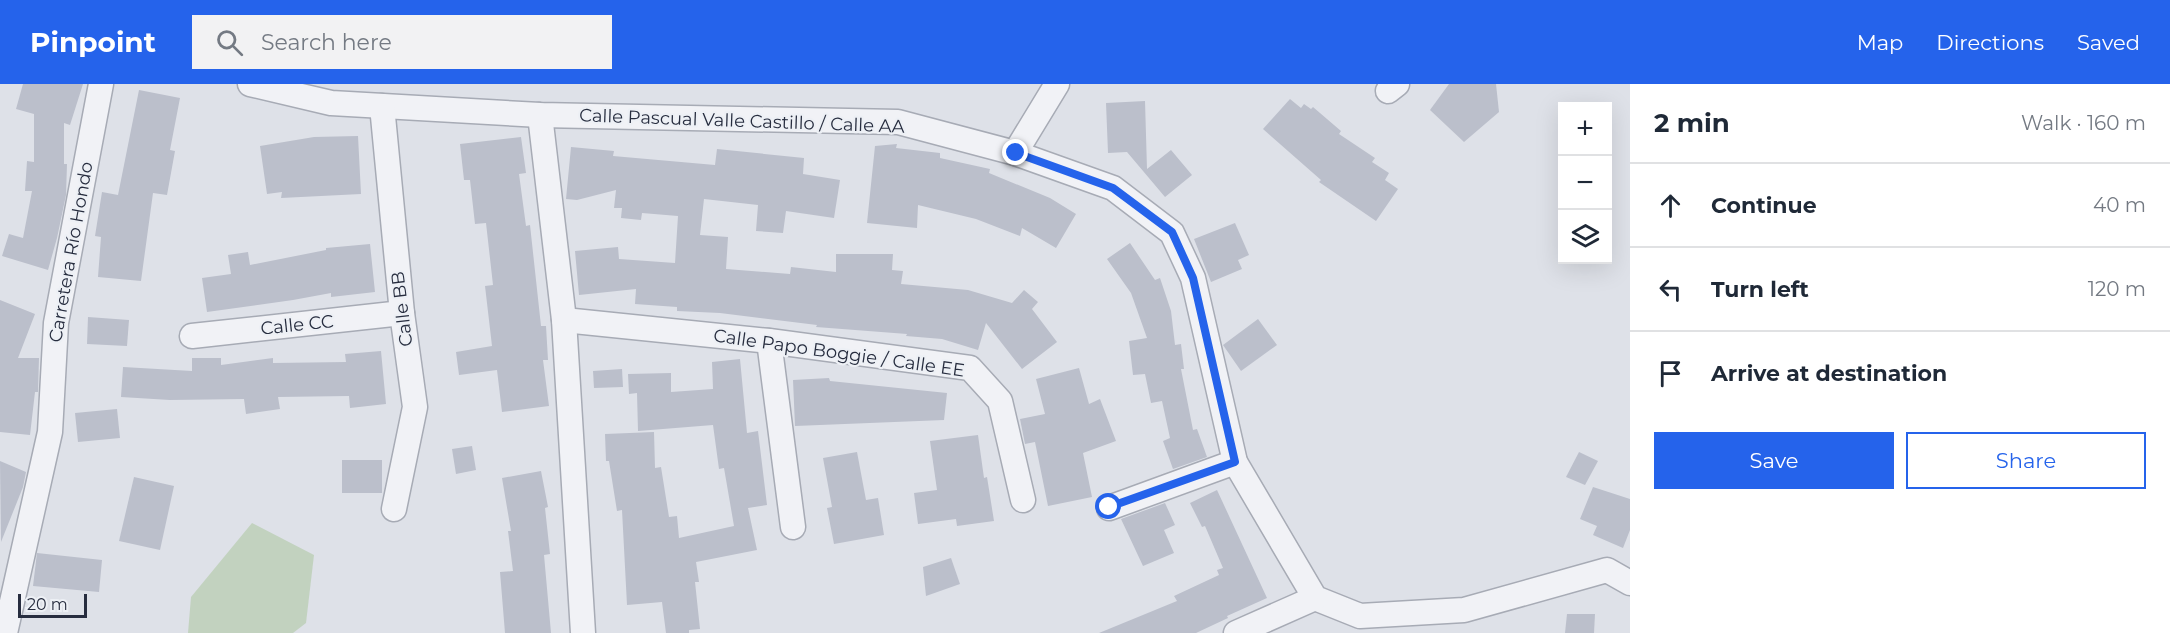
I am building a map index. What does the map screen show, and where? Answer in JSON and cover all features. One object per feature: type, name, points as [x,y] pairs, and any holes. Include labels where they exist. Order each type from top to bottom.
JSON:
[{"type":"street","name":"Carretera Río Hondo","points":[[5,633],[50,432],[56,323],[100,84]]},
{"type":"street","name":"Calle Pascual Valle Castillo / Calle AA","points":[[250,84],[332,93],[382,106],[540,115],[898,122],[1016,153],[1113,188],[1172,232],[1193,278],[1235,462],[1315,598]]},
{"type":"street","points":[[1016,153],[1057,84]]},
{"type":"street","name":"Calle BB","points":[[382,106],[402,313],[415,407],[394,509]]},
{"type":"street","points":[[540,115],[564,320],[583,633]]},
{"type":"street","name":"Calle CC","points":[[192,336],[402,313]]},
{"type":"street","name":"Calle Papo Boggie / Calle EE","points":[[564,320],[769,341],[970,368],[1000,401],[1023,500]]},
{"type":"street","points":[[769,341],[793,527]]},
{"type":"street","points":[[1109,507],[1235,462]]},
{"type":"street","points":[[1236,633],[1315,598],[1360,616],[1464,610],[1607,570],[1630,583]]},
{"type":"green space","points":[[252,523],[314,555],[306,623],[293,633],[188,633],[191,597]]},
{"type":"building","points":[[23,84],[83,84],[70,125],[64,123],[64,164],[67,164],[66,195],[48,270],[2,256],[9,234],[23,238],[32,191],[25,191],[27,161],[34,162],[34,114],[16,109]]},
{"type":"building","points":[[1449,84],[1496,84],[1499,112],[1464,142],[1430,110]]},
{"type":"building","points":[[139,90],[180,98],[170,150],[175,151],[167,195],[153,193],[141,281],[98,277],[101,237],[95,236],[102,192],[118,195]]},
{"type":"building","points":[[1290,99],[1301,108],[1304,104],[1311,109],[1313,107],[1341,131],[1339,134],[1375,158],[1372,162],[1389,173],[1385,180],[1398,189],[1376,221],[1319,182],[1321,180],[1263,129]]},
{"type":"building","points":[[1145,101],[1147,169],[1171,150],[1192,175],[1165,197],[1127,152],[1108,153],[1106,103]]},
{"type":"building","points":[[358,136],[361,194],[281,198],[282,192],[267,194],[260,146],[314,137]]},
{"type":"building","points":[[521,137],[526,173],[519,174],[526,226],[530,225],[541,326],[546,326],[548,360],[543,360],[549,406],[502,412],[497,370],[459,375],[456,352],[492,346],[485,286],[493,285],[486,223],[475,224],[470,180],[464,180],[460,144]]},
{"type":"building","points":[[897,144],[896,148],[940,153],[940,158],[990,169],[989,173],[1050,198],[1076,214],[1056,248],[1022,228],[1020,236],[976,219],[918,205],[917,228],[867,223],[875,146]]},
{"type":"building","points":[[571,147],[614,151],[613,156],[715,165],[717,149],[804,158],[803,174],[840,180],[834,218],[786,211],[783,233],[756,231],[758,205],[704,199],[700,235],[728,237],[726,269],[790,274],[791,267],[836,272],[836,254],[893,254],[892,270],[903,271],[901,284],[968,290],[1012,303],[1024,290],[1038,302],[1032,309],[1057,342],[1022,369],[986,323],[978,350],[942,339],[906,336],[907,334],[816,327],[817,325],[720,313],[677,311],[677,307],[635,304],[636,289],[579,295],[575,251],[618,247],[619,259],[675,263],[678,216],[642,213],[641,220],[621,218],[622,208],[614,208],[616,190],[577,200],[566,199]]},
{"type":"building","points":[[1235,223],[1249,255],[1238,260],[1242,269],[1211,282],[1194,239]]},
{"type":"building","points":[[1130,243],[1155,280],[1160,278],[1171,311],[1175,345],[1181,344],[1184,369],[1181,369],[1193,430],[1197,429],[1207,457],[1173,469],[1163,441],[1170,438],[1162,401],[1151,403],[1145,374],[1133,375],[1129,341],[1147,338],[1131,293],[1107,259]]},
{"type":"building","points":[[370,244],[375,292],[331,297],[331,293],[207,312],[202,278],[231,274],[228,255],[248,252],[250,265],[326,250],[326,248]]},
{"type":"building","points":[[0,300],[35,314],[18,358],[39,358],[38,392],[35,392],[30,435],[0,432]]},
{"type":"building","points":[[88,317],[129,320],[127,346],[87,344]]},
{"type":"building","points":[[1258,319],[1277,345],[1241,371],[1223,345]]},
{"type":"building","points":[[381,351],[386,404],[350,408],[349,396],[278,397],[280,409],[246,414],[244,399],[170,400],[121,397],[123,367],[192,371],[192,358],[221,358],[221,365],[273,358],[273,363],[346,362],[345,354]]},
{"type":"building","points":[[740,359],[747,433],[758,431],[767,505],[748,508],[757,550],[696,562],[699,582],[695,582],[700,629],[689,630],[689,633],[666,633],[662,602],[627,605],[622,510],[617,511],[609,461],[606,461],[605,434],[654,432],[655,468],[661,467],[669,517],[677,516],[679,538],[734,526],[724,468],[719,469],[713,425],[638,431],[637,393],[629,394],[628,374],[671,373],[671,392],[713,389],[712,362]]},
{"type":"building","points":[[1079,368],[1089,404],[1100,399],[1116,441],[1083,453],[1092,497],[1048,506],[1035,442],[1025,444],[1020,419],[1045,414],[1036,379]]},
{"type":"building","points":[[622,369],[623,387],[594,388],[593,371]]},
{"type":"building","points":[[829,378],[830,381],[947,393],[944,420],[795,426],[793,380]]},
{"type":"building","points":[[117,409],[120,438],[78,442],[75,413]]},
{"type":"building","points":[[978,435],[984,478],[987,477],[994,521],[957,526],[956,519],[918,524],[914,493],[937,490],[930,441]]},
{"type":"building","points":[[472,446],[476,470],[456,474],[452,449]]},
{"type":"building","points":[[857,452],[866,500],[878,498],[884,535],[834,544],[827,508],[832,507],[823,458]]},
{"type":"building","points":[[1579,452],[1598,461],[1585,485],[1566,477]]},
{"type":"building","points":[[342,460],[382,460],[382,493],[342,493]]},
{"type":"building","points":[[0,461],[26,472],[23,487],[1,542]]},
{"type":"building","points":[[541,471],[548,507],[545,508],[550,554],[544,555],[551,633],[505,633],[500,572],[513,571],[508,531],[511,531],[502,478]]},
{"type":"building","points":[[134,477],[174,486],[160,550],[119,541]]},
{"type":"building","points":[[1593,487],[1630,499],[1630,530],[1623,548],[1593,535],[1597,526],[1580,519]]},
{"type":"building","points":[[1217,490],[1267,598],[1196,633],[1099,633],[1177,601],[1174,596],[1219,575],[1217,570],[1223,568],[1205,526],[1202,527],[1190,503]]},
{"type":"building","points":[[1165,503],[1175,525],[1164,530],[1174,553],[1143,566],[1121,519]]},
{"type":"building","points":[[37,553],[102,560],[99,592],[33,586]]},
{"type":"building","points":[[951,558],[960,584],[926,596],[923,567]]},
{"type":"building","points":[[1567,614],[1595,614],[1594,633],[1565,633]]},
{"type":"route","points":[[1016,153],[1113,188],[1172,232],[1193,278],[1235,462],[1109,507]]}]
